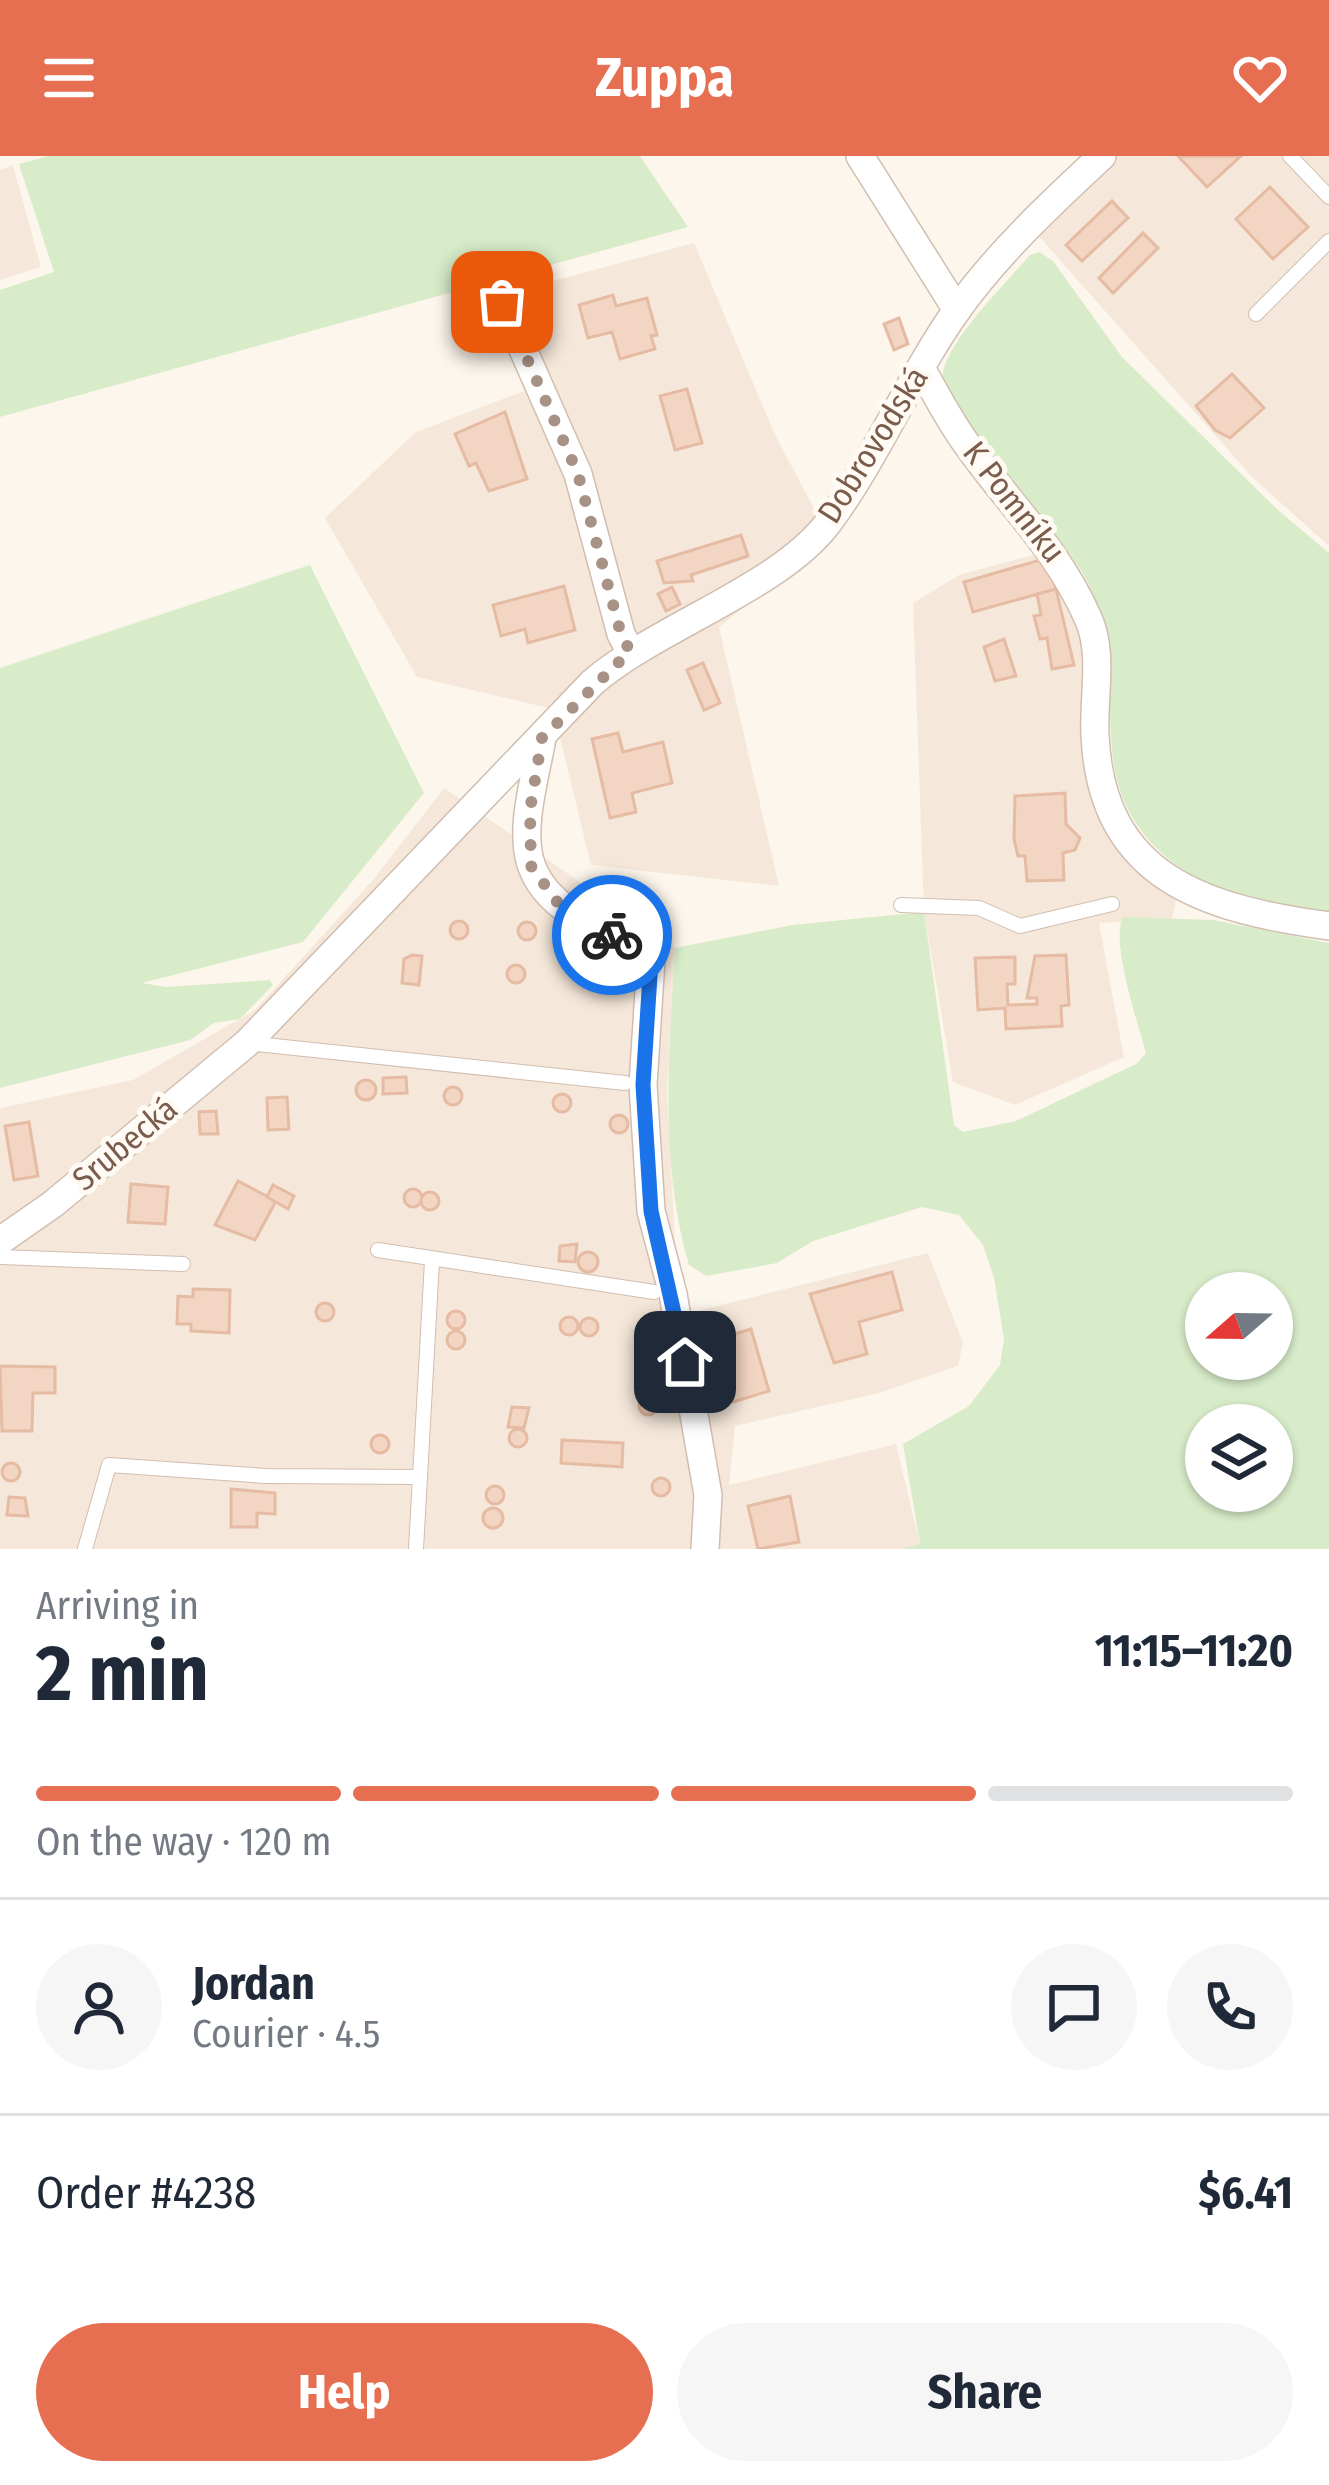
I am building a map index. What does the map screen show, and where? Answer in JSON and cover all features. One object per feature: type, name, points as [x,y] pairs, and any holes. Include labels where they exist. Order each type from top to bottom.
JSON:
[{"type":"street","points":[[860,156],[957,310]]},
{"type":"street","name":"Dobrovodská","points":[[247,1042],[630,651],[784,563],[826,526],[957,310],[992,266],[1102,156]]},
{"type":"street","points":[[502,302],[578,474],[621,634],[630,651]]},
{"type":"street","name":"K Pomníku","points":[[921,368],[966,444],[1066,568],[1096,636],[1100,782],[1114,826],[1138,859],[1199,894],[1286,920],[1329,926]]},
{"type":"street","points":[[542,738],[530,810],[531,866],[558,903],[617,937],[652,944],[643,1085],[651,1211],[674,1294],[708,1495],[705,1549]]},
{"type":"street","name":"Srubecká","points":[[0,1241],[53,1204],[247,1042]]},
{"type":"lane","points":[[1290,156],[1329,196]]},
{"type":"lane","points":[[1256,314],[1329,241]]},
{"type":"lane","points":[[901,905],[979,908],[1020,926],[1112,904]]},
{"type":"lane","points":[[247,1042],[625,1083]]},
{"type":"lane","points":[[378,1250],[654,1292]]},
{"type":"lane","points":[[0,1257],[182,1264]]},
{"type":"lane","points":[[416,1549],[432,1261]]},
{"type":"lane","points":[[85,1549],[109,1465],[266,1476],[420,1477]]},
{"type":"shaded area","points":[[1088,156],[1329,156],[1329,546],[1253,478],[1028,224]]},
{"type":"shaded area","points":[[13,165],[41,267],[0,280],[0,170]]},
{"type":"shaded area","points":[[694,243],[775,435],[830,538],[719,627],[779,886],[591,865],[553,709],[417,677],[325,518],[416,432],[532,388],[489,298]]},
{"type":"shaded area","points":[[1059,548],[1101,630],[1102,743],[1122,824],[1180,878],[1172,919],[1099,923],[1124,1057],[1015,1105],[953,1082],[924,912],[913,603],[959,575]]},
{"type":"shaded area","points":[[444,788],[675,948],[667,1091],[675,1242],[690,1313],[928,1253],[963,1343],[958,1366],[879,1393],[735,1426],[729,1485],[896,1444],[920,1545],[900,1549],[0,1549],[0,1108],[133,1080],[255,1010],[373,880]]},
{"type":"green space","points":[[49,156],[640,156],[688,227],[0,417],[0,290],[54,272],[19,164]]},
{"type":"green space","points":[[1039,252],[1053,261],[1122,357],[1279,511],[1329,553],[1329,918],[1255,902],[1187,872],[1136,823],[1120,790],[1112,750],[1105,636],[1093,593],[1069,553],[996,471],[943,381],[944,367],[963,334],[1030,255]]},
{"type":"green space","points":[[310,565],[424,793],[303,942],[142,983],[166,987],[270,980],[273,985],[240,1019],[214,1023],[190,1040],[0,1088],[0,668]]},
{"type":"green space","points":[[924,912],[954,1125],[963,1132],[1016,1121],[1136,1064],[1146,1053],[1122,963],[1123,917],[1213,920],[1329,943],[1329,1549],[900,1549],[920,1544],[903,1444],[969,1406],[1000,1365],[1004,1339],[983,1245],[959,1215],[922,1207],[813,1241],[777,1263],[706,1276],[689,1265],[673,1187],[668,1108],[675,948],[792,925]]},
{"type":"building","points":[[1178,156],[1241,156],[1207,187]]},
{"type":"building","points":[[1270,187],[1308,227],[1273,259],[1236,219]]},
{"type":"building","points":[[1112,201],[1128,218],[1082,261],[1066,245]]},
{"type":"building","points":[[1143,233],[1158,248],[1113,293],[1099,278]]},
{"type":"building","points":[[613,295],[616,306],[647,298],[657,335],[651,336],[655,349],[620,359],[612,332],[588,338],[579,305]]},
{"type":"building","points":[[899,318],[908,344],[894,350],[884,324]]},
{"type":"building","points":[[1232,374],[1264,408],[1230,438],[1215,430],[1196,406]]},
{"type":"building","points":[[687,389],[702,443],[675,450],[660,396]]},
{"type":"building","points":[[505,412],[527,479],[489,491],[476,463],[469,466],[455,434]]},
{"type":"building","points":[[741,535],[748,556],[691,575],[693,581],[664,583],[657,561]]},
{"type":"building","points":[[1047,558],[1056,589],[973,612],[964,582]]},
{"type":"building","points":[[564,586],[575,630],[528,643],[525,629],[501,636],[493,605]]},
{"type":"building","points":[[672,587],[680,604],[666,611],[658,594]]},
{"type":"building","points":[[1056,589],[1074,665],[1052,669],[1047,638],[1040,639],[1034,616],[1041,615],[1037,594]]},
{"type":"building","points":[[1004,639],[1016,676],[995,681],[984,647]]},
{"type":"building","points":[[703,663],[720,703],[704,710],[687,670]]},
{"type":"building","points":[[618,733],[623,752],[663,742],[672,783],[632,793],[636,812],[610,818],[592,739]]},
{"type":"building","points":[[1065,793],[1066,824],[1080,838],[1075,850],[1063,853],[1064,880],[1027,881],[1025,856],[1018,856],[1014,839],[1015,796]]},
{"type":"building","points":[[459,921],[468,930],[459,939],[450,930]]},
{"type":"building","points":[[527,922],[536,931],[527,940],[518,931]]},
{"type":"building","points":[[1066,955],[1069,1005],[1061,1006],[1062,1026],[1006,1029],[1005,1008],[978,1010],[975,958],[1015,957],[1015,984],[1007,984],[1008,1005],[1037,1004],[1037,998],[1027,998],[1035,956]]},
{"type":"building","points":[[422,956],[419,985],[402,983],[404,959]]},
{"type":"building","points":[[516,965],[525,974],[516,983],[507,974]]},
{"type":"building","points":[[585,965],[594,974],[585,983],[576,974]]},
{"type":"building","points":[[406,1077],[407,1093],[383,1094],[383,1078]]},
{"type":"building","points":[[366,1080],[376,1090],[366,1100],[356,1090]]},
{"type":"building","points":[[453,1087],[462,1096],[453,1105],[444,1096]]},
{"type":"building","points":[[562,1094],[571,1103],[562,1112],[553,1103]]},
{"type":"building","points":[[287,1097],[289,1129],[268,1130],[267,1098]]},
{"type":"building","points":[[216,1111],[218,1134],[200,1134],[199,1112]]},
{"type":"building","points":[[619,1115],[628,1124],[619,1133],[610,1124]]},
{"type":"building","points":[[29,1122],[38,1176],[14,1180],[5,1126]]},
{"type":"building","points":[[238,1181],[276,1201],[255,1240],[215,1225]]},
{"type":"building","points":[[131,1184],[168,1187],[165,1224],[128,1222]]},
{"type":"building","points":[[273,1185],[294,1196],[288,1209],[267,1197]]},
{"type":"building","points":[[413,1189],[422,1198],[413,1207],[404,1198]]},
{"type":"building","points":[[430,1192],[439,1201],[430,1210],[421,1201]]},
{"type":"building","points":[[577,1244],[575,1262],[559,1261],[560,1246]]},
{"type":"building","points":[[588,1252],[598,1262],[588,1272],[578,1262]]},
{"type":"building","points":[[892,1272],[902,1310],[859,1322],[867,1354],[834,1363],[810,1294]]},
{"type":"building","points":[[193,1289],[230,1290],[229,1333],[191,1331],[191,1324],[177,1324],[178,1296],[193,1297]]},
{"type":"building","points":[[325,1303],[334,1312],[325,1321],[316,1312]]},
{"type":"building","points":[[456,1311],[465,1320],[456,1329],[447,1320]]},
{"type":"building","points":[[569,1317],[578,1326],[569,1335],[560,1326]]},
{"type":"building","points":[[589,1318],[598,1327],[589,1336],[580,1327]]},
{"type":"building","points":[[751,1329],[769,1391],[733,1402],[715,1340]]},
{"type":"building","points":[[456,1331],[465,1340],[456,1349],[447,1340]]},
{"type":"building","points":[[0,1366],[55,1367],[55,1393],[33,1393],[32,1431],[2,1431]]},
{"type":"building","points":[[649,1376],[658,1385],[649,1394],[640,1385]]},
{"type":"building","points":[[648,1397],[657,1406],[648,1415],[639,1406]]},
{"type":"building","points":[[512,1407],[529,1408],[524,1428],[508,1427]]},
{"type":"building","points":[[518,1429],[527,1438],[518,1447],[509,1438]]},
{"type":"building","points":[[380,1435],[389,1444],[380,1453],[371,1444]]},
{"type":"building","points":[[562,1440],[623,1443],[622,1467],[561,1463]]},
{"type":"building","points":[[11,1463],[20,1472],[11,1481],[2,1472]]},
{"type":"building","points":[[661,1478],[670,1487],[661,1496],[652,1487]]},
{"type":"building","points":[[495,1486],[504,1495],[495,1504],[486,1495]]},
{"type":"building","points":[[231,1489],[275,1493],[275,1514],[257,1513],[257,1527],[231,1527]]},
{"type":"building","points":[[790,1496],[799,1542],[758,1549],[748,1506]]},
{"type":"building","points":[[9,1497],[25,1498],[28,1516],[7,1515]]},
{"type":"building","points":[[493,1508],[503,1518],[493,1528],[483,1518]]},
{"type":"way so far","points":[[502,302],[578,474],[621,634],[630,651],[593,682],[542,738],[530,810],[531,866],[558,903],[612,935]]},
{"type":"route","points":[[612,935],[652,944],[643,1085],[651,1211],[674,1294],[685,1362]]}]
